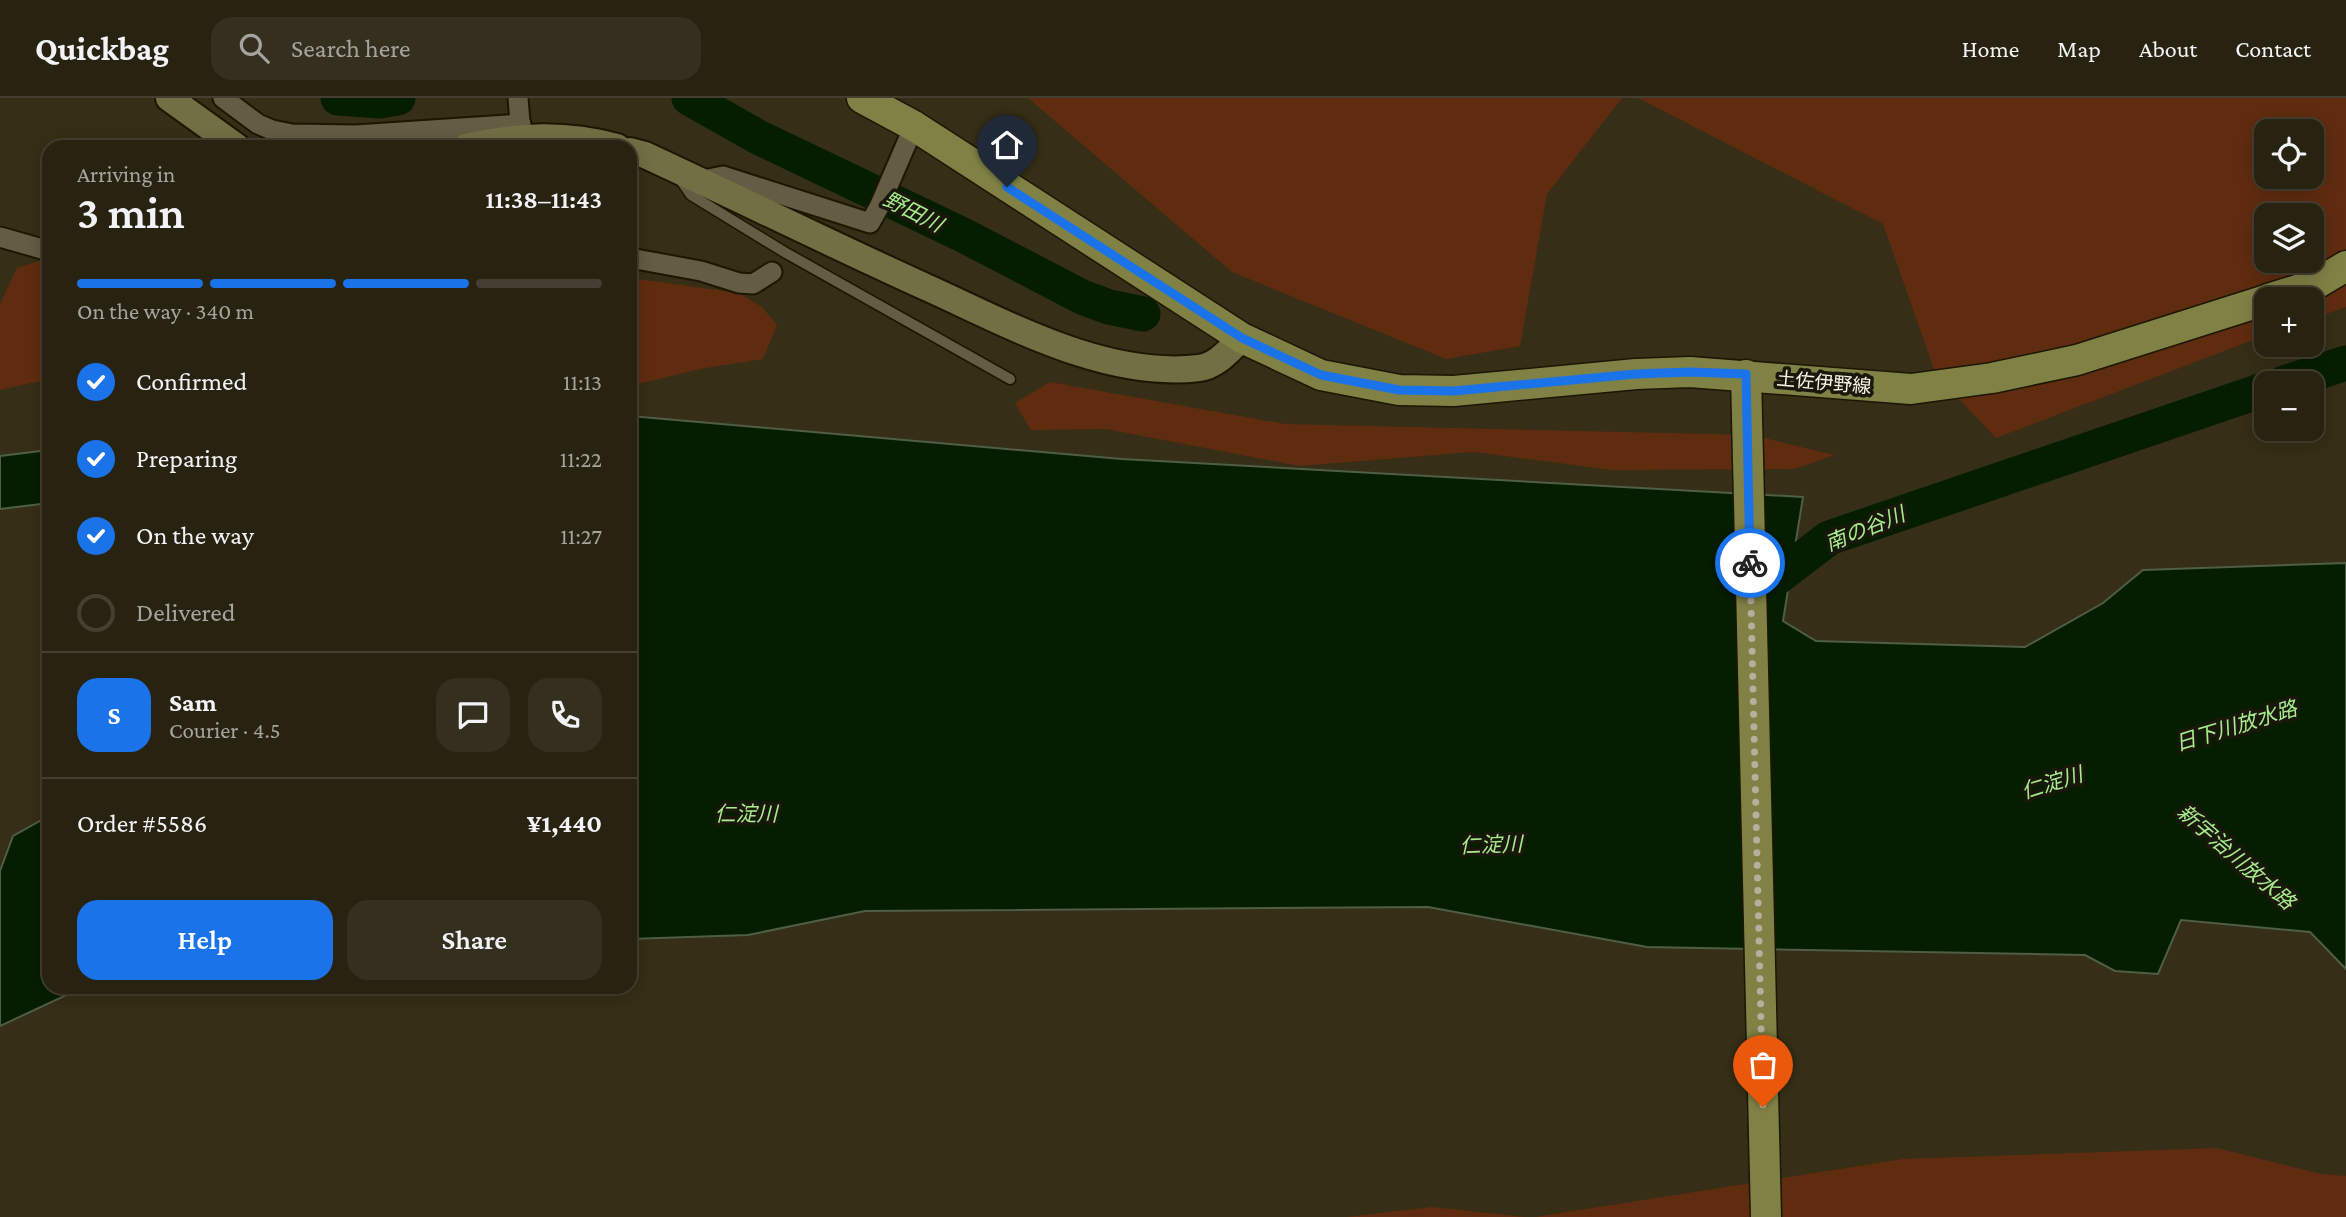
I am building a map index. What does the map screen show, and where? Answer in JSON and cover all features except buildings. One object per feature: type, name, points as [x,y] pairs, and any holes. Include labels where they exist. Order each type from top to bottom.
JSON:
[{"type":"main road","name":"土佐伊野線","points":[[862,98],[914,127],[1242,338],[1321,375],[1399,390],[1454,391],[1690,372],[1746,374],[1911,389],[1992,378],[2077,360],[2254,304]]},
{"type":"main road","name":"土佐伊野線","points":[[2307,287],[2346,266]]},
{"type":"main road","points":[[1746,374],[1766,1217]]},
{"type":"street","points":[[169,98],[227,140]]},
{"type":"street","points":[[223,98],[258,124],[292,134],[521,131],[584,140]]},
{"type":"street","points":[[518,98],[521,131]]},
{"type":"street","points":[[699,181],[723,176],[865,223],[873,220],[914,127]]},
{"type":"street","points":[[490,140],[521,131]]},
{"type":"street","points":[[637,154],[1037,337],[1116,363],[1148,368],[1199,368],[1218,360],[1242,338]]},
{"type":"street","points":[[0,237],[42,249]]},
{"type":"street","points":[[637,259],[701,271],[740,283],[753,284],[772,272]]},
{"type":"lane","points":[[671,167],[691,195],[786,253],[1010,379]]},
{"type":"shaded area","points":[[1028,98],[1622,98],[1547,194],[1520,346],[1446,359],[1232,272]]},
{"type":"shaded area","points":[[1638,98],[2346,98],[2346,307],[2324,315],[2324,287],[2254,287],[2254,340],[1996,438],[1936,375],[1883,224]]},
{"type":"shaded area","points":[[42,260],[42,381],[0,390],[0,304],[17,268]]},
{"type":"shaded area","points":[[637,279],[739,293],[762,307],[777,325],[763,359],[700,369],[637,384]]},
{"type":"shaded area","points":[[1050,382],[1285,424],[1752,435],[1834,455],[1795,469],[1613,470],[1473,452],[1299,466],[1106,429],[1031,430],[1015,403]]},
{"type":"shaded area","points":[[2217,1148],[2321,1174],[2346,1176],[2346,1217],[1535,1217],[1903,1159]]},
{"type":"shaded area","points":[[1432,1207],[1525,1217],[1346,1217]]},
{"type":"water","points":[[637,417],[1122,459],[1803,497],[1783,621],[1816,641],[2025,647],[2103,603],[2143,570],[2346,563],[2346,969],[2310,932],[2181,920],[2158,974],[2115,971],[2085,955],[1647,947],[1428,907],[865,911],[748,935],[637,939]]},
{"type":"water","points":[[42,451],[42,504],[0,509],[0,456]]},
{"type":"water","points":[[42,820],[42,994],[69,994],[0,1026],[0,871],[13,836]]},
{"type":"waterway","name":"野田川","points":[[338,98],[380,101],[398,98]]},
{"type":"waterway","name":"野田川","points":[[689,98],[758,137],[965,236],[1082,297],[1109,307],[1143,314]]},
{"type":"waterway","name":"南の谷川","points":[[2321,371],[2346,363]]},
{"type":"waterway","name":"南の谷川","points":[[1753,596],[1829,538],[2254,393]]},
{"type":"way so far","points":[[1750,563],[1763,1107]]},
{"type":"route","points":[[1007,187],[1242,338],[1321,375],[1399,390],[1454,391],[1636,374],[1746,374],[1750,563]]},
{"type":"water label","name":"日下川放水路","points":[[2236,726]]},
{"type":"water label","name":"仁淀川","points":[[2052,783]]},
{"type":"water label","name":"仁淀川","points":[[746,814]]},
{"type":"water label","name":"仁淀川","points":[[1491,845]]},
{"type":"water label","name":"新宇治川放水路","points":[[2236,857]]}]
